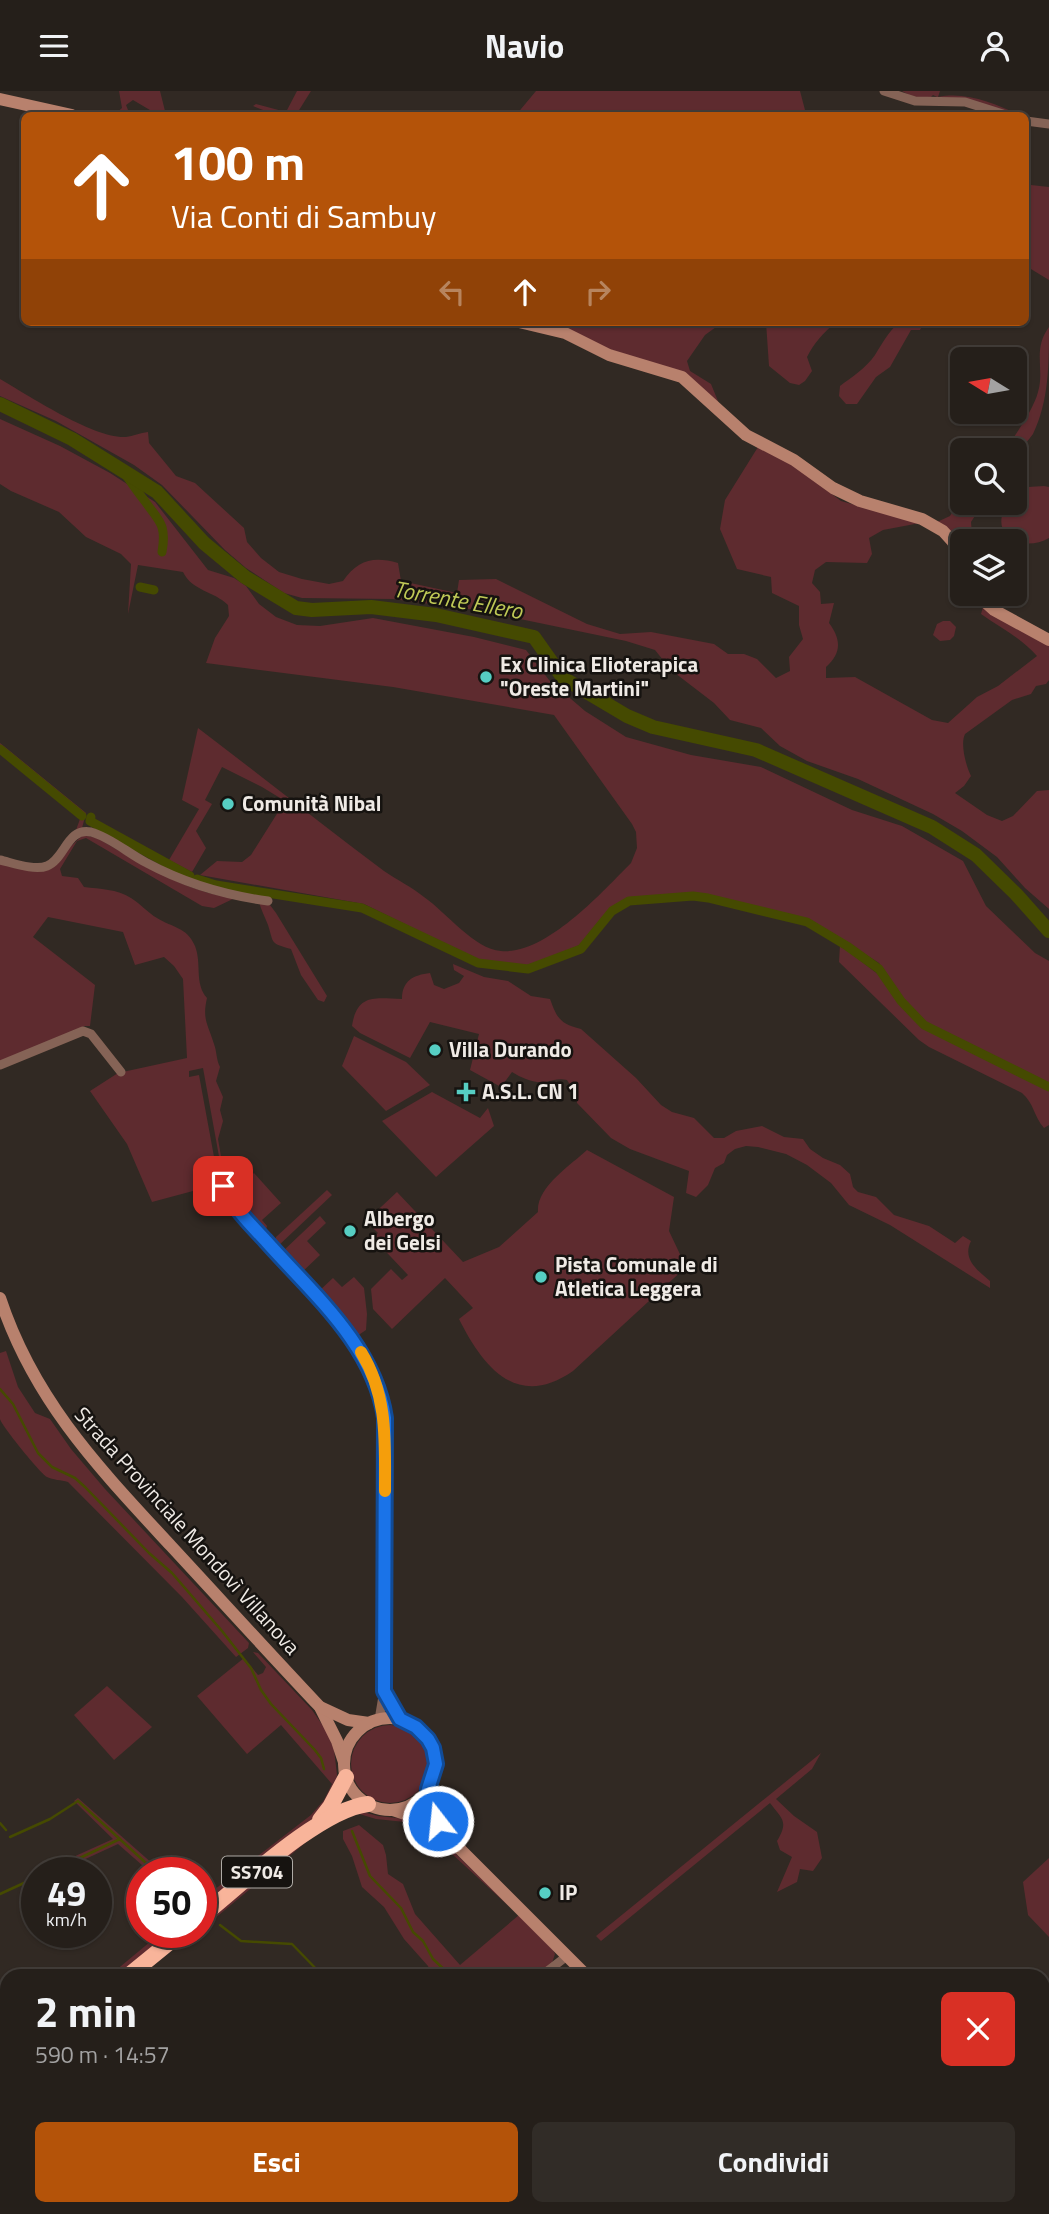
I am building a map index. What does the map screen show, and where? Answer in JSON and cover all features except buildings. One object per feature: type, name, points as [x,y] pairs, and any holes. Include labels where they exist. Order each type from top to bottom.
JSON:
[{"type":"highway","name":"SS704","points":[[314,1827],[330,1807],[345,1770]]},
{"type":"highway","name":"SS704","points":[[217,1904],[314,1827],[339,1813],[368,1804]]},
{"type":"highway","points":[[137,1969],[162,1948]]},
{"type":"main road","points":[[0,99],[58,112]]},
{"type":"main road","points":[[536,326],[562,332],[609,355],[674,373],[686,379],[743,432],[794,460],[833,488],[859,501],[922,519],[943,531],[950,539]]},
{"type":"main road","points":[[989,606],[1049,640]]},
{"type":"main road","name":"Strada Provinciale Mondovì Villanova","points":[[0,1297],[13,1332],[38,1383],[79,1443],[320,1707],[332,1728],[345,1770]]},
{"type":"main road","name":"Strada Provinciale Mondovì Villanova","points":[[320,1707],[348,1720],[374,1721]]},
{"type":"main road","points":[[393,1810],[415,1803],[428,1789],[436,1764],[428,1739],[416,1727],[400,1719],[374,1721],[358,1731],[351,1741],[345,1770],[352,1790],[368,1804],[408,1815],[444,1834],[580,1969]]},
{"type":"main road","points":[[428,1789],[431,1809],[444,1834]]},
{"type":"street","points":[[884,91],[915,101],[962,101],[997,112]]},
{"type":"street","points":[[1029,121],[1049,124]]},
{"type":"street","points":[[0,860],[38,867],[48,866],[75,835],[88,832],[190,884],[230,895],[268,901]]},
{"type":"street","points":[[0,1065],[83,1031],[91,1034],[121,1072]]},
{"type":"street","points":[[223,1186],[241,1214],[358,1347],[368,1363],[380,1393],[385,1427],[384,1691],[374,1721]]},
{"type":"street","points":[[384,1691],[400,1719]]},
{"type":"street","points":[[550,1969],[567,1956]]},
{"type":"shaded area","points":[[119,91],[160,91],[165,111],[153,112],[133,100],[126,105],[129,112],[117,112],[122,108]]},
{"type":"shaded area","points":[[297,91],[311,91],[298,112],[286,112]]},
{"type":"shaded area","points":[[536,91],[800,91],[807,112],[518,112]]},
{"type":"shaded area","points":[[902,91],[940,91],[938,97],[970,97],[1013,112],[1004,112],[974,102],[937,97],[933,95],[916,99]]},
{"type":"shaded area","points":[[256,104],[286,112],[268,112],[253,106]]},
{"type":"shaded area","points":[[1029,183],[1049,187],[1049,280],[1029,268]]},
{"type":"shaded area","points":[[543,326],[717,326],[705,335],[687,361],[690,371],[711,384],[720,406],[661,367]]},
{"type":"shaded area","points":[[766,326],[832,326],[819,338],[807,357],[812,371],[799,385],[790,383],[769,366]]},
{"type":"shaded area","points":[[896,326],[922,326],[920,330],[911,330],[890,367],[876,377],[857,404],[846,404],[839,396],[840,386],[867,364]]},
{"type":"shaded area","points":[[1049,327],[1048,368],[1042,409],[1033,434],[1027,441],[1027,438],[1013,438],[1023,424],[1027,424],[1027,416],[1036,399],[1040,384],[1040,352]]},
{"type":"shaded area","points":[[0,379],[61,415],[97,431],[126,437],[148,432],[149,443],[176,476],[195,483],[244,528],[247,542],[279,572],[329,584],[343,581],[360,564],[381,560],[398,563],[401,581],[457,593],[459,580],[496,579],[587,624],[620,634],[651,632],[714,644],[728,654],[744,654],[757,659],[776,678],[790,671],[789,657],[803,639],[799,625],[799,606],[772,593],[771,577],[737,569],[720,529],[725,500],[758,447],[807,475],[841,501],[920,523],[883,530],[869,538],[872,554],[867,563],[826,562],[815,570],[812,583],[820,592],[821,604],[834,603],[829,623],[838,640],[835,656],[826,667],[826,678],[855,677],[932,720],[948,723],[977,697],[998,686],[1037,656],[1018,638],[981,614],[983,607],[1049,644],[1049,680],[1046,684],[1036,686],[1031,694],[1012,700],[965,734],[963,749],[971,776],[955,793],[987,815],[1002,821],[1013,816],[1037,791],[1049,790],[1049,909],[1025,888],[997,857],[962,831],[933,814],[858,779],[807,761],[780,746],[761,728],[730,720],[714,703],[671,670],[655,650],[626,641],[476,610],[393,599],[302,598],[284,593],[246,568],[162,485],[134,465],[56,421],[0,396]]},
{"type":"shaded area","points":[[0,419],[60,446],[110,473],[155,502],[208,570],[234,578],[246,586],[259,604],[276,617],[297,625],[320,626],[373,618],[526,650],[549,680],[585,711],[626,737],[691,755],[761,767],[852,810],[902,826],[963,861],[986,906],[1035,953],[1049,961],[1049,1083],[925,1022],[903,998],[879,963],[811,920],[743,903],[695,893],[627,899],[614,907],[580,945],[527,966],[478,960],[364,904],[200,875],[217,861],[242,862],[251,855],[285,801],[222,767],[205,800],[212,804],[196,831],[206,848],[192,872],[169,860],[199,809],[182,800],[198,728],[384,871],[419,893],[471,937],[491,949],[518,950],[554,933],[589,905],[631,863],[637,848],[636,832],[632,824],[554,715],[393,687],[206,663],[215,638],[229,616],[228,605],[192,583],[183,572],[138,565],[128,614],[131,564],[121,554],[86,537],[59,512],[0,484]]},
{"type":"shaded area","points":[[1028,487],[1049,487],[1049,538],[1039,542],[1027,543],[1027,529],[1003,529],[1001,524],[1002,515],[1027,515]]},
{"type":"shaded area","points":[[976,515],[971,522],[972,529],[950,529],[950,538],[937,522],[950,516]]},
{"type":"shaded area","points":[[950,621],[956,627],[950,640],[940,641],[933,635],[937,624]]},
{"type":"shaded area","points":[[0,743],[86,813],[82,828],[76,830],[80,819],[0,754]]},
{"type":"shaded area","points":[[83,835],[97,838],[181,883],[216,895],[235,898],[214,908],[202,906],[86,838],[77,841],[60,869],[62,876],[78,878],[84,887],[126,895],[154,916],[184,931],[192,940],[197,953],[199,980],[207,998],[206,1022],[220,1067],[216,1081],[223,1097],[220,1110],[223,1121],[218,1139],[222,1162],[236,1189],[254,1173],[281,1203],[262,1220],[267,1226],[265,1235],[240,1208],[224,1184],[203,1068],[189,1071],[189,1077],[199,1075],[219,1184],[152,1202],[127,1144],[90,1091],[118,1073],[187,1058],[183,979],[164,957],[135,965],[123,932],[48,917],[33,937],[95,985],[90,1026],[0,1062],[0,863],[45,870]]},
{"type":"shaded area","points":[[259,902],[270,905],[276,913],[327,996],[324,1002],[318,1000],[301,975],[291,949],[274,941]]},
{"type":"shaded area","points":[[840,945],[879,975],[899,1003],[926,1029],[1049,1090],[1049,1125],[1044,1128],[1022,1093],[919,1040],[839,962]]},
{"type":"shaded area","points":[[453,964],[484,977],[508,981],[531,996],[550,999],[560,1019],[581,1029],[636,1078],[661,1105],[672,1112],[694,1118],[714,1138],[724,1138],[736,1131],[762,1126],[784,1137],[803,1139],[810,1149],[840,1165],[850,1174],[853,1187],[858,1192],[876,1197],[894,1215],[929,1226],[955,1243],[963,1236],[971,1241],[968,1253],[970,1259],[990,1281],[990,1288],[890,1225],[849,1205],[831,1183],[807,1165],[786,1154],[758,1147],[735,1149],[727,1155],[724,1163],[715,1168],[708,1185],[696,1197],[686,1193],[689,1171],[630,1149],[611,1138],[577,1103],[576,1094],[567,1080],[535,1082],[512,1072],[501,1087],[470,1070],[479,1034],[430,1022],[410,1058],[360,1033],[352,1026],[354,1015],[363,1003],[376,998],[402,999],[406,983],[418,975],[430,973],[434,985],[444,989],[459,983],[464,976],[454,970]]},
{"type":"shaded area","points":[[354,1036],[406,1062],[430,1085],[386,1111],[342,1066]]},
{"type":"shaded area","points":[[432,1092],[480,1118],[488,1108],[494,1126],[436,1177],[382,1121]]},
{"type":"shaded area","name":"Pista Comunale di Atletica Leggera","points":[[587,1150],[674,1197],[669,1231],[686,1267],[573,1371],[553,1382],[535,1386],[504,1378],[491,1367],[468,1337],[459,1319],[473,1308],[445,1278],[392,1329],[373,1309],[371,1289],[391,1269],[402,1280],[408,1275],[373,1238],[378,1233],[366,1221],[397,1192],[463,1262],[499,1247],[538,1212],[539,1203],[548,1185]]},
{"type":"shaded area","points":[[327,1190],[332,1195],[277,1247],[274,1243],[276,1237]]},
{"type":"shaded area","points":[[320,1216],[326,1223],[307,1241],[320,1255],[301,1273],[282,1252]]},
{"type":"shaded area","points":[[354,1277],[364,1288],[367,1314],[366,1330],[357,1336],[318,1292],[333,1278],[342,1287]]},
{"type":"shaded area","points":[[6,1351],[18,1387],[35,1413],[50,1419],[105,1489],[249,1643],[248,1648],[236,1657],[182,1597],[68,1482],[47,1477],[21,1449],[0,1419],[0,1353]]},
{"type":"shaded area","points":[[253,1652],[258,1653],[312,1710],[326,1730],[334,1749],[336,1786],[316,1816],[217,1896],[217,1888],[311,1815],[324,1800],[332,1784],[281,1725],[247,1754],[197,1696],[244,1658],[258,1675],[263,1673],[266,1667]]},
{"type":"shaded area","points":[[107,1686],[152,1727],[114,1760],[74,1715]]},
{"type":"shaded area","points":[[382,1725],[398,1725],[412,1731],[423,1742],[429,1756],[429,1772],[423,1786],[412,1797],[398,1803],[382,1803],[368,1797],[357,1786],[351,1772],[351,1756],[357,1742],[368,1731]]},
{"type":"shaded area","points":[[821,1753],[812,1769],[776,1799],[817,1832],[822,1858],[813,1871],[800,1869],[797,1882],[777,1892],[792,1857],[780,1850],[777,1841],[783,1824],[770,1803],[601,1941],[596,1936]]},
{"type":"shaded area","points":[[78,1798],[145,1857],[133,1857],[118,1844],[90,1857],[73,1857],[113,1839],[74,1801]]},
{"type":"shaded area","points":[[356,1810],[407,1819],[427,1829],[512,1909],[439,1842],[422,1830],[405,1822],[376,1819],[356,1813],[343,1817],[317,1833],[217,1917],[217,1910],[335,1819]]},
{"type":"shaded area","points":[[359,1825],[383,1845],[388,1874],[403,1884],[415,1914],[460,1965],[519,1915],[553,1950],[555,1954],[552,1963],[546,1969],[429,1969],[404,1939],[384,1907],[362,1887],[352,1856],[343,1839],[343,1831]]},
{"type":"shaded area","points":[[1049,1858],[1049,1937],[1028,1915],[1023,1882]]},
{"type":"shaded area","points":[[143,1948],[153,1948],[127,1969],[117,1969]]},
{"type":"waterway","name":"Torrente Ellero","points":[[0,404],[72,439],[157,492],[204,543],[245,577],[296,608],[312,610],[371,607],[436,615],[534,637],[563,678],[627,716],[653,727],[756,750],[932,827],[976,855],[1049,931]]},
{"type":"waterway","points":[[124,472],[158,518],[163,535],[162,552]]},
{"type":"waterway","points":[[140,587],[154,590]]},
{"type":"waterway","points":[[0,749],[82,816]]},
{"type":"waterway","points":[[91,817],[90,821],[190,876]]},
{"type":"waterway","points":[[197,879],[216,885],[362,908],[478,963],[528,969],[581,949],[612,911],[629,901],[693,896],[807,922],[879,969],[901,1001],[924,1025],[1049,1087]]},
{"type":"waterway","points":[[0,1389],[13,1404],[38,1453],[52,1467],[75,1478],[172,1573],[251,1668],[271,1704],[321,1758],[324,1769]]},
{"type":"waterway","points":[[10,1837],[50,1819],[78,1801],[139,1857]]},
{"type":"waterway","points":[[0,1823],[6,1830]]},
{"type":"waterway","points":[[352,1831],[370,1876],[401,1908],[413,1932],[444,1969]]},
{"type":"waterway","points":[[82,1857],[120,1839]]},
{"type":"waterway","points":[[0,1894],[21,1884]]},
{"type":"waterway","points":[[220,1925],[241,1941],[292,1944],[316,1969]]},
{"type":"slow traffic","points":[[361,1352],[378,1386],[385,1418],[385,1491]]},
{"type":"place","name":"Ex Clinica Elioterapica \"Oreste Martini\"","points":[[486,677]]},
{"type":"place","name":"Comunità Nibal","points":[[228,804]]},
{"type":"place","name":"Villa Durando","points":[[435,1050]]},
{"type":"place","name":"A.S.L. CN 1","points":[[466,1092]]},
{"type":"place","name":"Albergo dei Gelsi","points":[[350,1231]]},
{"type":"place","name":"Pista Comunale di Atletica Leggera","points":[[541,1277]]},
{"type":"place","name":"IP","points":[[545,1893]]},
{"type":"route","points":[[223,1186],[241,1214],[348,1334],[368,1363],[378,1386],[385,1418],[384,1691],[400,1719],[424,1733],[433,1748],[436,1764],[428,1789],[431,1809],[438,1821]]}]
